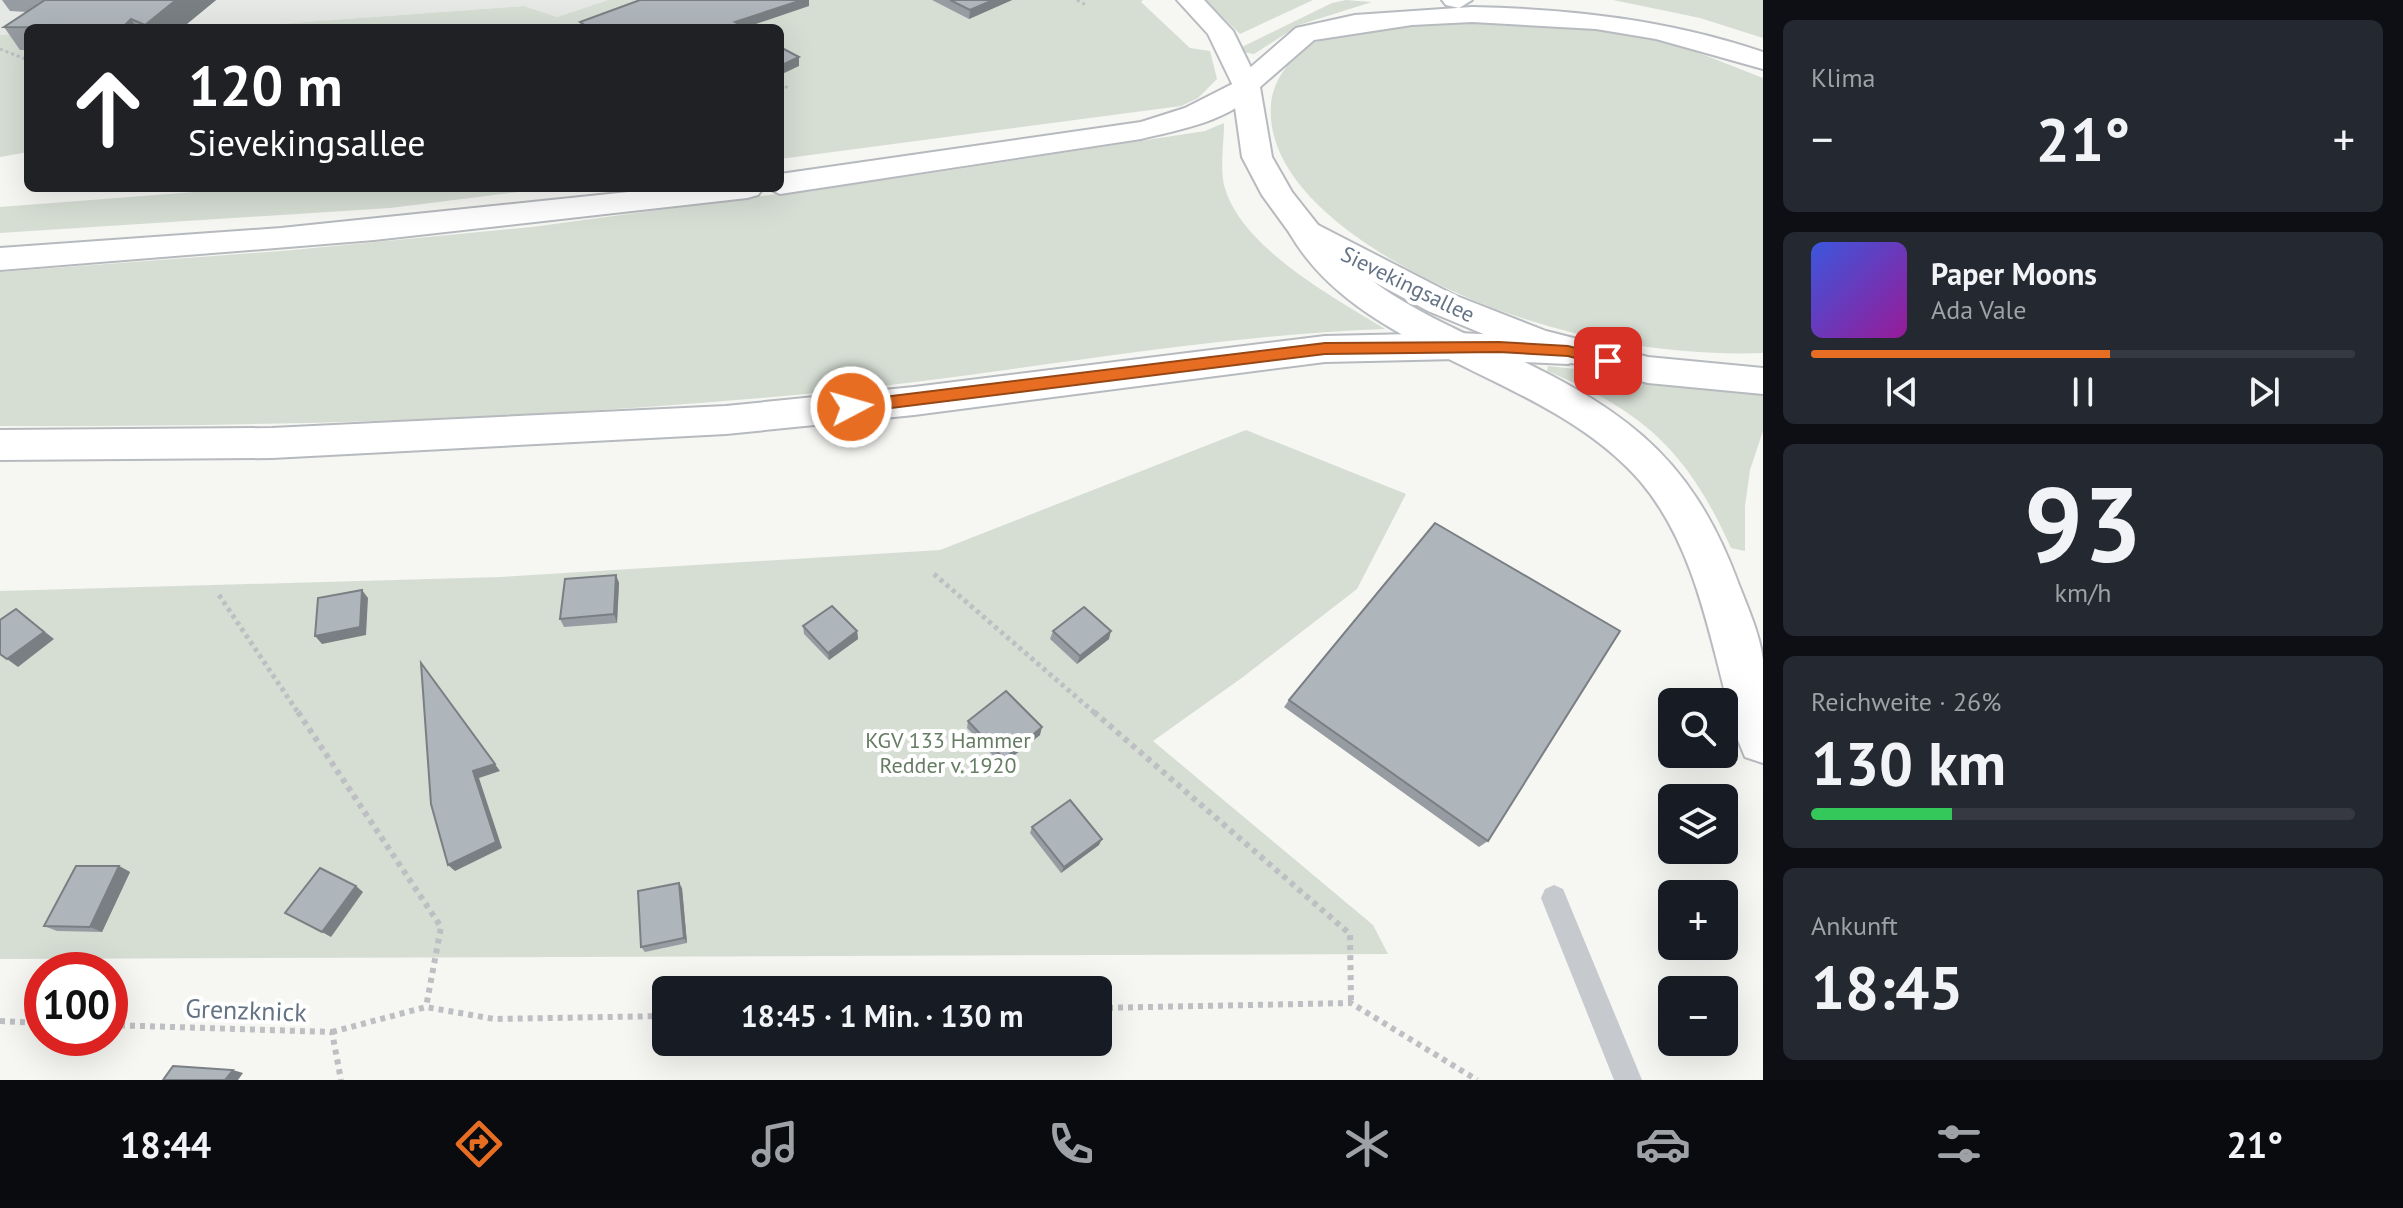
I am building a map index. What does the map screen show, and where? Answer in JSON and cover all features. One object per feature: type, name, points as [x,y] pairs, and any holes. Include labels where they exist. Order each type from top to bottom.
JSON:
[{"type":"main road","name":"Sievekingsallee","points":[[1190,0],[1220,31],[1246,86],[1257,157],[1278,195],[1306,232],[1470,317],[1568,351],[1648,370],[1763,381]]},
{"type":"main road","points":[[784,183],[1161,127],[1207,111],[1246,86],[1283,50],[1320,27],[1388,8],[1457,0],[1535,4],[1623,18],[1685,34],[1763,61]]},
{"type":"main road","points":[[0,259],[355,233],[712,192]]},
{"type":"main road","points":[[1306,232],[1318,257],[1350,285],[1594,418],[1634,450],[1670,490],[1709,558],[1763,740]]},
{"type":"main road","points":[[0,445],[288,443],[726,420],[914,401],[1325,349],[1457,346],[1568,351]]},
{"type":"lane","points":[[1554,898],[1628,1080]]},
{"type":"path","points":[[1077,0],[1086,5]]},
{"type":"path","points":[[0,49],[24,58]]},
{"type":"path","points":[[784,86],[788,88]]},
{"type":"path","points":[[934,574],[1350,934],[1351,1003]]},
{"type":"path","points":[[219,595],[441,927],[426,1007]]},
{"type":"path","points":[[1112,1008],[1351,1003],[1477,1080]]},
{"type":"path","points":[[332,1032],[426,1007],[494,1019],[652,1016]]},
{"type":"path","points":[[0,1021],[24,1022]]},
{"type":"path","name":"Grenzknick","points":[[128,1026],[332,1032],[341,1080]]},
{"type":"shaded area","points":[[0,0],[608,0],[557,17],[524,6],[279,24],[24,24],[24,35],[0,35]]},
{"type":"green space","points":[[608,0],[1143,0],[1141,2],[1190,48],[1210,51],[1217,79],[1198,98],[1181,106],[784,158],[784,24],[279,24],[524,6],[557,17]]},
{"type":"green space","points":[[1205,0],[1313,0],[1240,34]]},
{"type":"green space","points":[[1346,0],[1372,2],[1299,25],[1254,54],[1242,52],[1242,47],[1332,3]]},
{"type":"green space","points":[[1613,0],[1763,0],[1763,38],[1700,18]]},
{"type":"green space","points":[[1402,15],[1617,28],[1684,47],[1763,78],[1763,353],[1663,349],[1597,338],[1533,322],[1431,281],[1353,234],[1319,206],[1292,175],[1275,141],[1271,104],[1276,85],[1292,60],[1315,42],[1346,29]]},
{"type":"green space","points":[[0,35],[24,35],[24,153],[0,157]]},
{"type":"green space","points":[[1224,123],[1224,185],[1233,208],[1249,229],[1268,249],[1315,286],[1385,329],[1242,339],[887,385],[714,402],[408,420],[0,426],[0,272],[293,250],[532,227],[932,173],[1205,131]]},
{"type":"green space","points":[[194,192],[519,192],[390,208],[0,233],[0,207]]},
{"type":"green space","points":[[1548,366],[1763,390],[1763,431],[1750,470],[1745,506],[1745,551],[1731,548],[1698,485],[1659,438],[1611,402],[1547,371]]},
{"type":"green space","name":"KGV 133 Hammer Redder v. 1920","points":[[1246,430],[1406,494],[1357,589],[1243,677],[1153,741],[1373,925],[1388,954],[128,959],[128,952],[24,952],[24,959],[0,959],[0,591],[500,577],[940,550]]},
{"type":"building","points":[[45,0],[176,0],[146,24],[131,19],[126,24],[24,24],[24,27],[4,27]]},
{"type":"building","points":[[640,0],[802,0],[735,22],[739,24],[580,22]]},
{"type":"building","points":[[950,0],[993,0],[970,10]]},
{"type":"building","points":[[784,49],[799,57],[784,64]]},
{"type":"building","points":[[1435,523],[1620,631],[1488,841],[1289,700]]},
{"type":"building","points":[[616,575],[614,614],[560,619],[565,579]]},
{"type":"building","points":[[362,590],[360,627],[315,636],[318,598]]},
{"type":"building","points":[[832,606],[857,631],[828,653],[803,626]]},
{"type":"building","points":[[1084,607],[1111,631],[1080,656],[1053,631]]},
{"type":"building","points":[[16,609],[44,632],[7,659],[0,654],[0,620]]},
{"type":"building","points":[[421,663],[495,764],[473,771],[496,842],[448,865],[431,804]]},
{"type":"building","points":[[1006,691],[1042,727],[1004,759],[968,721]]},
{"type":"building","points":[[1070,800],[1102,839],[1064,867],[1032,827]]},
{"type":"building","points":[[76,866],[119,866],[90,927],[44,926]]},
{"type":"building","points":[[320,868],[356,886],[322,932],[285,913]]},
{"type":"building","points":[[679,883],[684,938],[641,947],[638,891]]},
{"type":"building","points":[[173,1066],[233,1070],[225,1080],[163,1080]]},
{"type":"route","points":[[851,407],[1365,346],[1568,351],[1608,361]]}]
